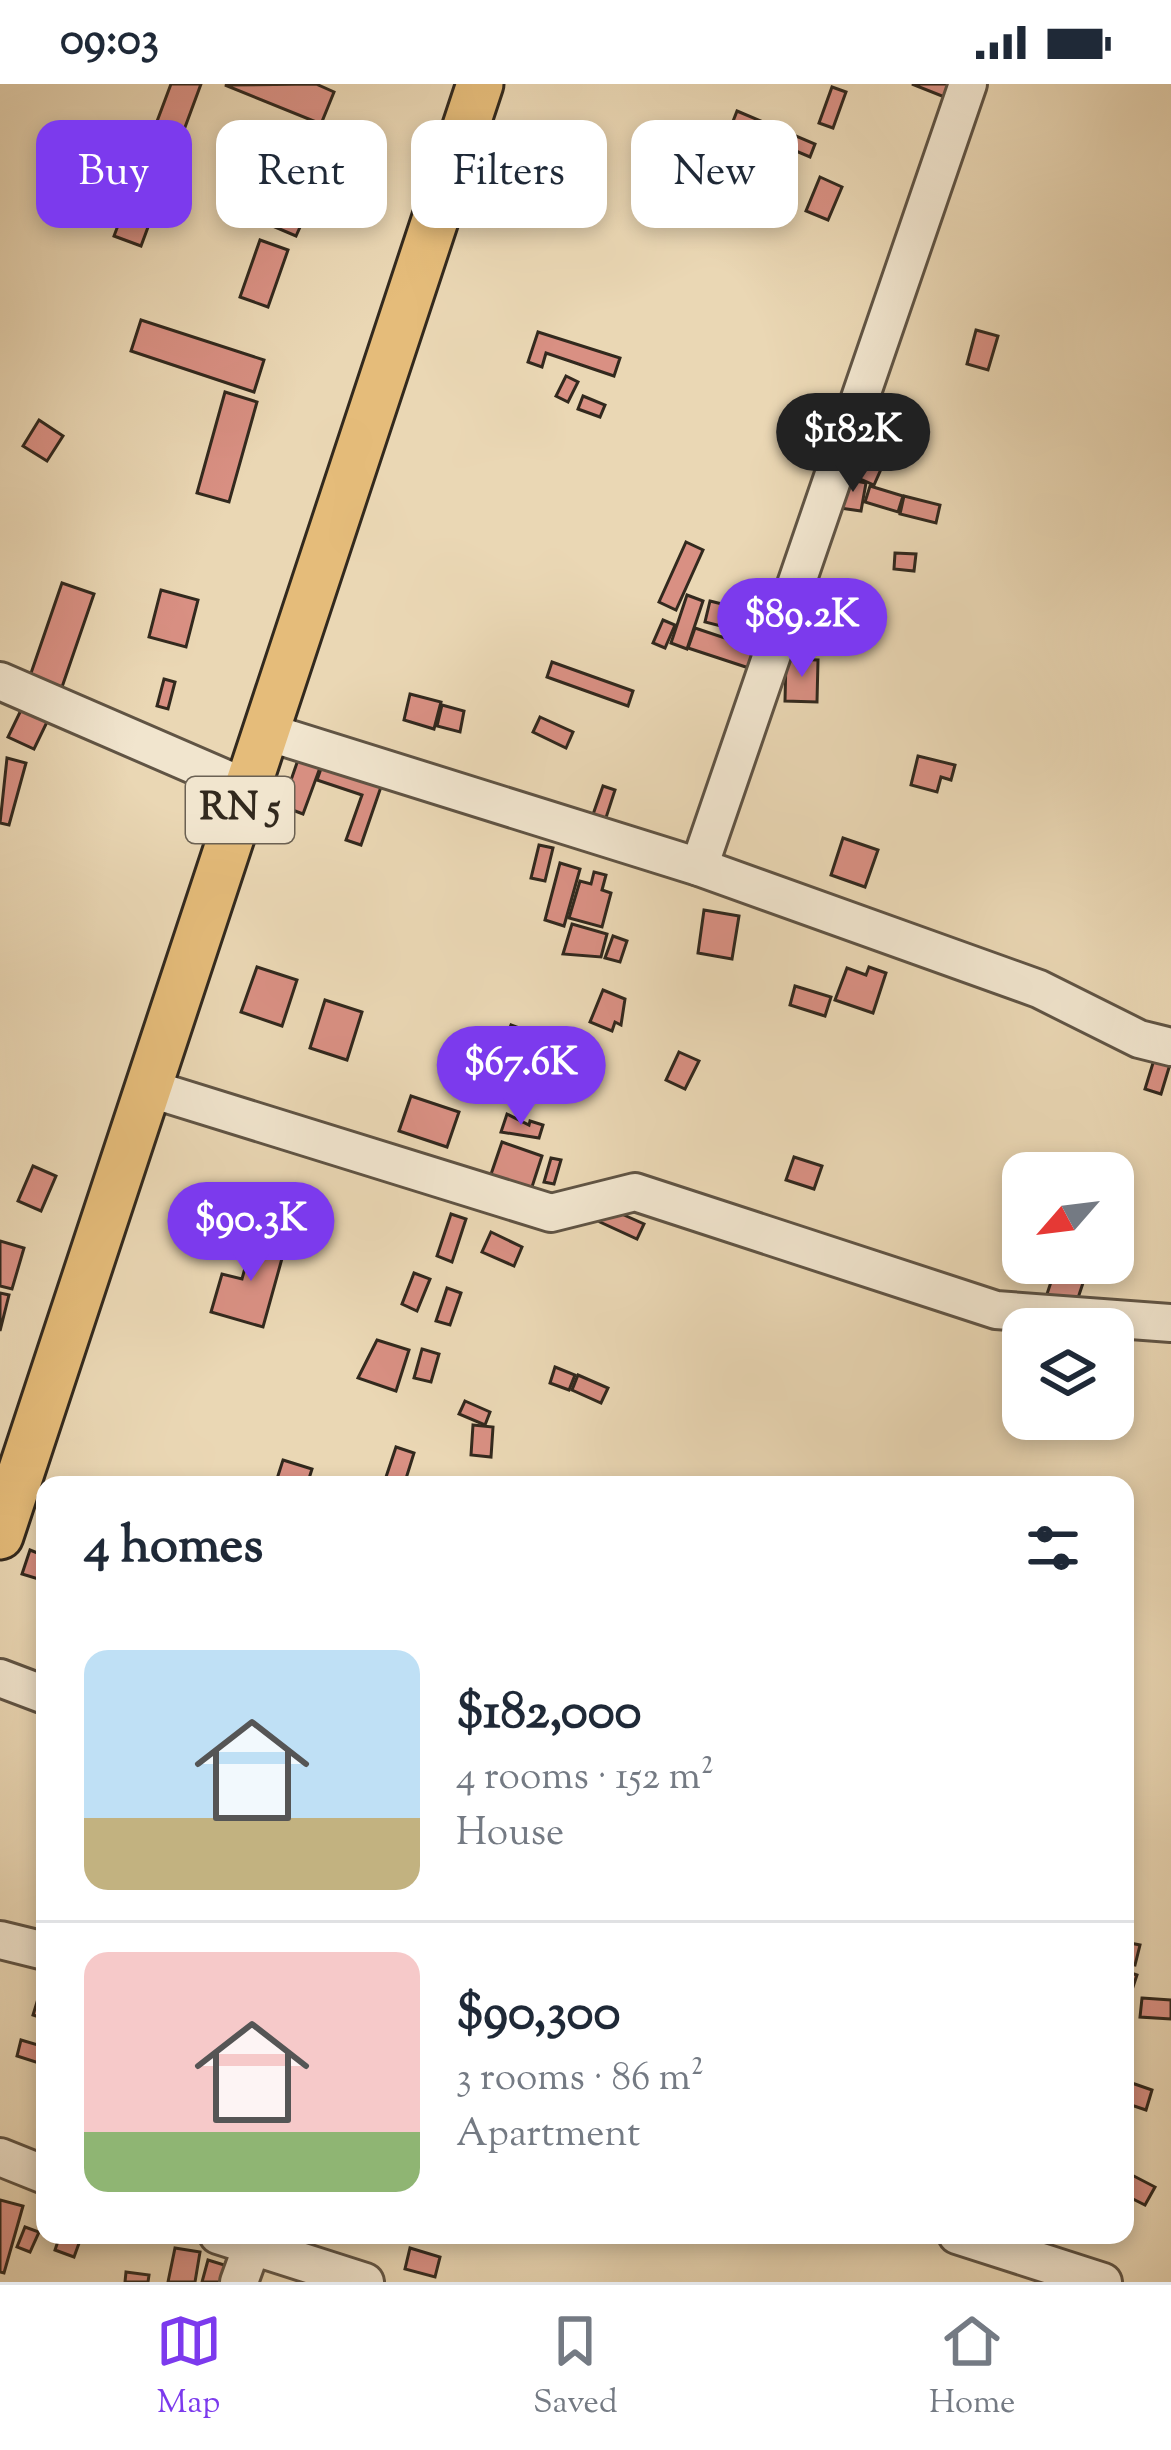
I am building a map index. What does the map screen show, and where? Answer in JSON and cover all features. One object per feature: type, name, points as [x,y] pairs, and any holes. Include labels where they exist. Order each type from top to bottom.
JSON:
[{"type":"main road","name":"RN 5","points":[[0,1536],[480,84]]},
{"type":"street","points":[[699,867],[968,84]]},
{"type":"street","points":[[0,681],[247,788]]},
{"type":"street","points":[[264,731],[699,867],[1039,989],[1139,1039],[1171,1047]]},
{"type":"street","points":[[148,1088],[551,1213],[635,1192],[996,1310],[1171,1323]]},
{"type":"street","points":[[0,1678],[36,1691]]},
{"type":"street","points":[[0,1940],[36,1949]]},
{"type":"street","points":[[0,2157],[36,2171]]},
{"type":"street","points":[[235,2244],[239,2282]]},
{"type":"street","points":[[245,2244],[365,2282]]},
{"type":"street","points":[[985,2244],[1102,2282]]},
{"type":"building","points":[[171,84],[201,84],[188,120],[158,120]]},
{"type":"building","points":[[316,84],[334,92],[323,120],[311,120],[225,85]]},
{"type":"building","points":[[912,84],[958,84],[952,100]]},
{"type":"building","points":[[832,87],[846,92],[833,128],[819,123]]},
{"type":"building","points":[[737,111],[758,120],[734,120]]},
{"type":"building","points":[[798,137],[815,144],[810,157],[798,152]]},
{"type":"building","points":[[820,177],[842,187],[828,220],[806,211]]},
{"type":"building","points":[[117,228],[148,228],[141,246],[114,236]]},
{"type":"building","points":[[260,240],[288,250],[268,307],[240,297]]},
{"type":"building","points":[[141,320],[264,360],[254,392],[131,351]]},
{"type":"building","points":[[976,330],[998,336],[988,370],[967,364]]},
{"type":"building","points":[[538,332],[620,358],[614,376],[546,353],[542,367],[528,362]]},
{"type":"building","points":[[566,376],[578,382],[568,402],[556,396]]},
{"type":"building","points":[[225,392],[257,402],[229,502],[197,493]]},
{"type":"building","points":[[583,396],[605,405],[600,417],[578,409]]},
{"type":"building","points":[[39,420],[63,436],[47,461],[23,446]]},
{"type":"building","points":[[864,440],[889,451],[874,485],[849,474]]},
{"type":"building","points":[[846,479],[866,483],[861,511],[840,508]]},
{"type":"building","points":[[870,486],[903,496],[898,512],[865,502]]},
{"type":"building","points":[[904,496],[940,505],[936,523],[900,514]]},
{"type":"building","points":[[686,542],[703,550],[676,610],[659,602]]},
{"type":"building","points":[[895,553],[916,554],[914,571],[894,569]]},
{"type":"building","points":[[62,583],[94,594],[62,687],[30,676]]},
{"type":"building","points":[[161,590],[198,600],[186,647],[149,637]]},
{"type":"building","points":[[687,595],[703,601],[687,649],[671,643]]},
{"type":"building","points":[[710,601],[762,614],[756,635],[705,622]]},
{"type":"building","points":[[663,620],[675,625],[665,648],[653,643]]},
{"type":"building","points":[[695,628],[764,651],[758,671],[688,648]]},
{"type":"building","points":[[786,659],[818,660],[817,702],[785,701]]},
{"type":"building","points":[[552,662],[633,691],[628,706],[547,677]]},
{"type":"building","points":[[164,679],[175,682],[168,709],[157,706]]},
{"type":"building","points":[[410,694],[441,702],[434,729],[404,720]]},
{"type":"building","points":[[442,705],[464,711],[460,732],[437,726]]},
{"type":"building","points":[[22,708],[48,720],[34,749],[8,737]]},
{"type":"building","points":[[540,717],[573,732],[566,748],[533,732]]},
{"type":"building","points":[[918,756],[955,765],[951,780],[941,777],[937,792],[911,785]]},
{"type":"building","points":[[299,757],[321,765],[303,814],[282,806]]},
{"type":"building","points":[[7,758],[26,763],[9,825],[0,823]]},
{"type":"building","points":[[323,763],[382,784],[361,845],[346,840],[362,795],[317,780]]},
{"type":"building","points":[[603,786],[615,790],[603,827],[590,823]]},
{"type":"building","points":[[843,838],[878,850],[865,887],[831,875]]},
{"type":"building","points":[[539,845],[553,848],[545,881],[531,878]]},
{"type":"building","points":[[560,863],[580,869],[564,926],[545,920]]},
{"type":"building","points":[[594,872],[606,875],[602,890],[611,893],[602,927],[569,918],[580,881],[591,884]]},
{"type":"building","points":[[704,910],[739,916],[732,959],[698,953]]},
{"type":"building","points":[[572,924],[607,934],[601,957],[563,954]]},
{"type":"building","points":[[613,936],[627,941],[620,962],[605,958]]},
{"type":"building","points":[[257,967],[297,980],[282,1026],[241,1012]]},
{"type":"building","points":[[869,967],[886,973],[873,1013],[835,1000],[847,968],[866,975]]},
{"type":"building","points":[[795,986],[831,997],[825,1016],[790,1005]]},
{"type":"building","points":[[603,990],[625,999],[621,1025],[615,1022],[612,1031],[590,1022]]},
{"type":"building","points":[[325,1000],[362,1012],[347,1060],[310,1048]]},
{"type":"building","points":[[511,1025],[527,1031],[515,1063],[492,1054],[501,1032],[507,1035]]},
{"type":"building","points":[[474,1035],[489,1043],[483,1055],[467,1046]]},
{"type":"building","points":[[1157,1050],[1171,1061],[1161,1094],[1145,1089]]},
{"type":"building","points":[[679,1052],[699,1061],[685,1089],[666,1080]]},
{"type":"building","points":[[411,1096],[459,1112],[447,1147],[399,1131]]},
{"type":"building","points":[[507,1114],[529,1125],[530,1121],[543,1125],[539,1138],[501,1132]]},
{"type":"building","points":[[502,1142],[542,1156],[531,1190],[487,1186]]},
{"type":"building","points":[[794,1157],[822,1166],[814,1189],[786,1180]]},
{"type":"building","points":[[551,1158],[561,1160],[554,1184],[544,1182]]},
{"type":"building","points":[[33,1166],[56,1176],[41,1211],[18,1201]]},
{"type":"building","points":[[606,1207],[644,1224],[637,1239],[600,1222]]},
{"type":"building","points":[[451,1214],[466,1219],[452,1262],[437,1256]]},
{"type":"building","points":[[491,1232],[522,1247],[514,1266],[482,1252]]},
{"type":"building","points":[[254,1235],[286,1244],[263,1327],[211,1312],[222,1274],[242,1279]]},
{"type":"building","points":[[0,1241],[24,1248],[12,1289],[0,1286]]},
{"type":"building","points":[[414,1273],[430,1279],[417,1311],[402,1304]]},
{"type":"building","points":[[1050,1284],[1083,1284],[1075,1308],[1045,1300]]},
{"type":"building","points":[[447,1288],[461,1293],[450,1325],[436,1321]]},
{"type":"building","points":[[0,1293],[9,1295],[0,1331]]},
{"type":"building","points":[[377,1340],[409,1350],[396,1391],[358,1378]]},
{"type":"building","points":[[422,1349],[439,1354],[431,1382],[414,1378]]},
{"type":"building","points":[[555,1367],[575,1375],[569,1390],[550,1383]]},
{"type":"building","points":[[578,1375],[608,1388],[601,1403],[572,1390]]},
{"type":"building","points":[[465,1401],[490,1412],[485,1425],[459,1414]]},
{"type":"building","points":[[473,1425],[493,1427],[491,1457],[471,1455]]},
{"type":"building","points":[[396,1447],[414,1453],[407,1476],[386,1476]]},
{"type":"building","points":[[283,1460],[312,1469],[310,1476],[278,1476]]},
{"type":"building","points":[[30,1550],[36,1552],[36,1578],[22,1574]]},
{"type":"building","points":[[1142,1998],[1171,2000],[1171,2019],[1140,2017]]},
{"type":"building","points":[[21,2040],[36,2044],[36,2062],[17,2056]]},
{"type":"building","points":[[1134,2084],[1152,2090],[1146,2110],[1134,2106]]},
{"type":"building","points":[[1134,2176],[1155,2187],[1145,2205],[1134,2200]]},
{"type":"building","points":[[0,2200],[23,2206],[4,2273],[0,2272]]},
{"type":"building","points":[[25,2227],[36,2231],[30,2252],[17,2247]]},
{"type":"building","points":[[57,2244],[79,2244],[74,2257],[55,2250]]},
{"type":"building","points":[[175,2248],[200,2252],[195,2282],[168,2282]]},
{"type":"building","points":[[410,2248],[440,2257],[435,2277],[405,2269]]},
{"type":"building","points":[[208,2260],[234,2268],[230,2282],[202,2282]]},
{"type":"building","points":[[126,2272],[149,2275],[148,2282],[125,2282]]}]
